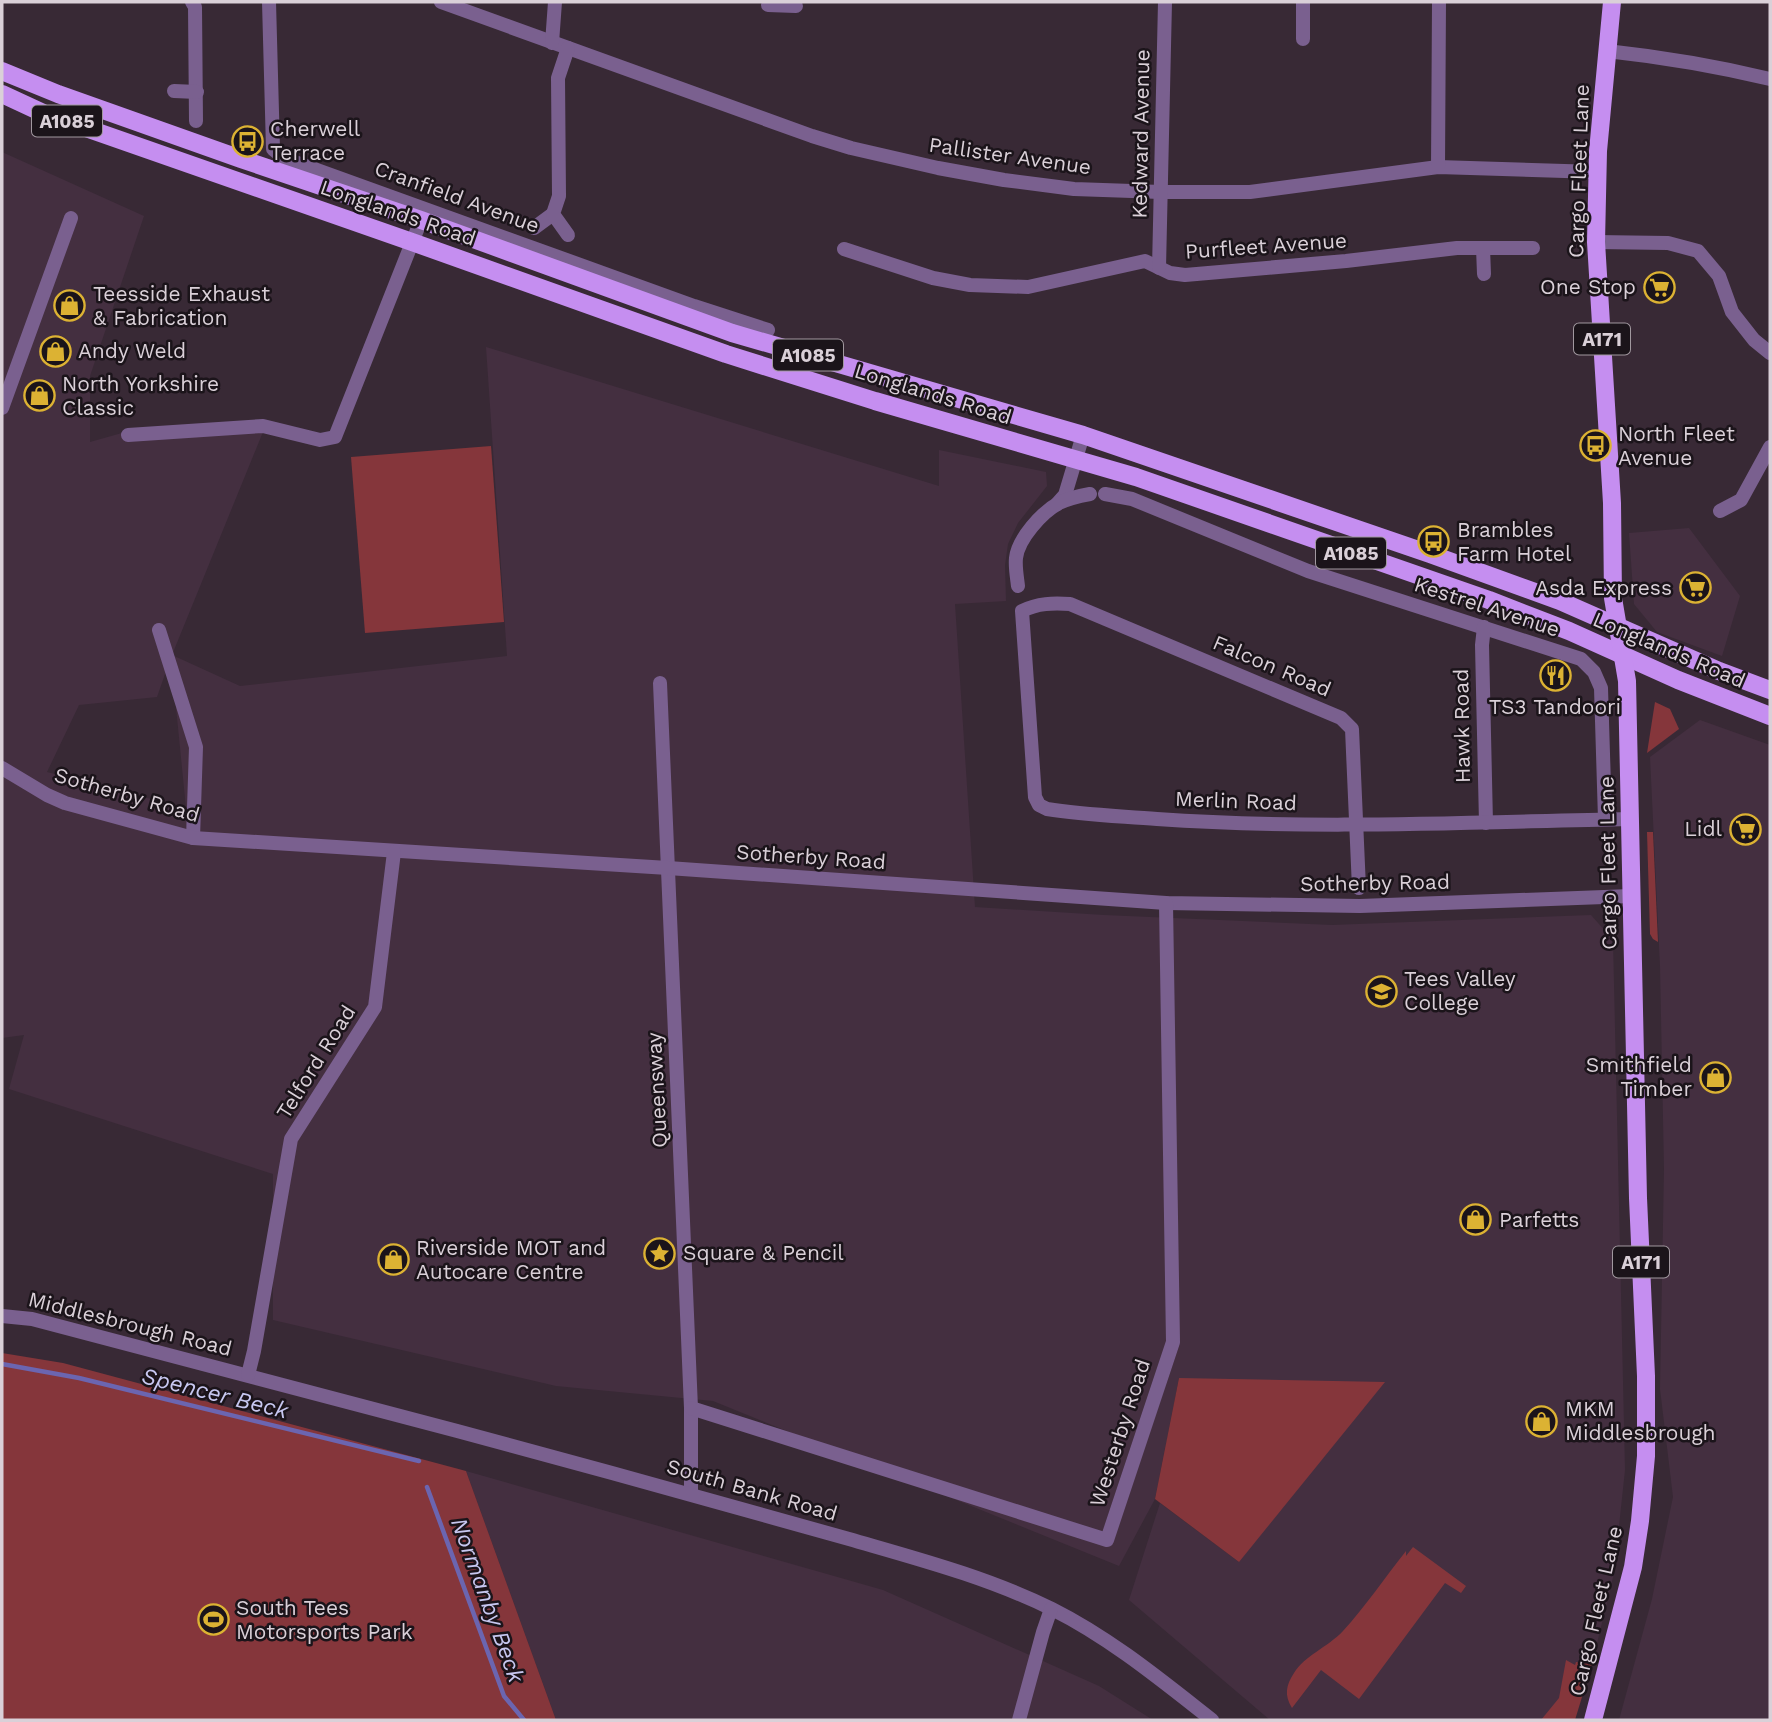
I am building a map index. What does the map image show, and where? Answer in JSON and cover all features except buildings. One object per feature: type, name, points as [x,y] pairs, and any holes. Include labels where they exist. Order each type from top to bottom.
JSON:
[{"type":"main road","name":"Cargo Fleet Lane","points":[[1593,1720],[1633,1567],[1646,1456],[1627,681],[1613,598],[1612,503],[1596,242],[1597,172],[1612,2]]},
{"type":"main road","name":"Longlands Road","points":[[2,71],[71,99],[421,220],[732,332],[1083,435],[1430,554],[1560,601],[1719,671],[1770,690]]},
{"type":"main road","name":"Longlands Road","points":[[2,94],[43,113],[726,354],[1074,468],[1136,477],[1489,600],[1770,716]]},
{"type":"street","points":[[192,2],[195,7],[197,121]]},
{"type":"street","name":"Cranfield Avenue","points":[[270,2],[273,149],[284,158],[694,306],[768,330]]},
{"type":"street","name":"Pallister Avenue","points":[[441,2],[812,136],[891,158],[990,178],[1074,189],[1250,192],[1438,167],[1597,172]]},
{"type":"street","points":[[552,43],[555,2]]},
{"type":"street","name":"Kedward Avenue","points":[[1159,268],[1165,2]]},
{"type":"street","points":[[1303,2],[1303,38]]},
{"type":"street","points":[[1438,167],[1440,2]]},
{"type":"street","points":[[768,5],[796,6]]},
{"type":"street","points":[[534,228],[553,214],[559,196],[558,78],[568,48]]},
{"type":"street","points":[[1607,51],[1680,60],[1770,79]]},
{"type":"street","points":[[174,91],[197,92]]},
{"type":"street","points":[[553,214],[568,235]]},
{"type":"street","points":[[2,408],[71,218]]},
{"type":"street","points":[[128,435],[263,426],[320,440],[335,437],[421,220]]},
{"type":"street","points":[[1596,242],[1668,243],[1698,251],[1718,276],[1732,312],[1754,340],[1770,353]]},
{"type":"street","name":"Purfleet Avenue","points":[[844,249],[933,278],[970,285],[1028,287],[1145,261],[1170,273],[1185,275],[1457,248],[1533,248]]},
{"type":"street","points":[[1483,248],[1484,274]]},
{"type":"street","points":[[1018,586],[1016,558],[1020,546],[1036,523],[1065,495],[1083,435]]},
{"type":"street","points":[[1720,511],[1741,500],[1770,447]]},
{"type":"street","name":"Kestrel Avenue","points":[[1057,504],[1076,496],[1097,494],[1132,499],[1308,572],[1581,659],[1594,672],[1601,688],[1605,819]]},
{"type":"street","name":"Falcon Road","points":[[1022,611],[1034,605],[1070,604],[1341,718],[1352,729],[1359,888]]},
{"type":"street","name":"Merlin Road","points":[[1022,611],[1034,790],[1039,805],[1046,809],[1276,825],[1629,819]]},
{"type":"street","name":"Hawk Road","points":[[1484,627],[1482,645],[1486,823]]},
{"type":"street","points":[[159,630],[196,747],[193,838]]},
{"type":"street","name":"Queensway","points":[[660,683],[691,1408],[691,1494]]},
{"type":"street","name":"Sotherby Road","points":[[2,768],[65,803],[193,838],[1166,902],[1350,906],[1631,897]]},
{"type":"street","name":"Telford Road","points":[[248,1375],[291,1139],[375,1007],[394,852]]},
{"type":"street","name":"Westerby Road","points":[[691,1408],[1107,1541],[1173,1342],[1166,902]]},
{"type":"street","name":"Middlesbrough Road","points":[[2,1316],[32,1319],[248,1375]]},
{"type":"street","name":"South Bank Road","points":[[248,1375],[691,1494],[981,1578],[1052,1609],[1086,1628],[1157,1677],[1212,1720]]},
{"type":"street","points":[[1019,1720],[1042,1632],[1052,1609]]},
{"type":"shaded area","points":[[2,152],[144,216],[90,376],[90,442],[129,431],[265,427],[172,655],[240,686],[507,656],[486,347],[939,486],[939,450],[1046,472],[1047,486],[1018,523],[1008,544],[1005,565],[1006,601],[955,604],[975,907],[1332,925],[1591,915],[1613,940],[1625,1470],[1614,1573],[1592,1664],[1576,1663],[1559,1720],[1270,1720],[1129,1600],[1160,1503],[1239,1562],[1179,1378],[1155,1499],[1119,1566],[713,1401],[556,1386],[273,1320],[273,1174],[9,1089],[24,1035],[2,1038]],"holes":[[[171,657],[186,808],[47,772],[79,705],[157,697]]]},
{"type":"shaded area","points":[[491,446],[504,622],[365,633],[351,457]]},
{"type":"shaded area","points":[[1689,528],[1740,596],[1722,656],[1657,632],[1634,604],[1629,533]]},
{"type":"shaded area","points":[[1655,702],[1670,709],[1679,729],[1647,753]]},
{"type":"shaded area","points":[[1700,720],[1770,745],[1770,1720],[1619,1720],[1652,1599],[1673,1497],[1660,1389],[1664,1169],[1660,966],[1650,757]]},
{"type":"shaded area","points":[[1647,832],[1653,832],[1658,942],[1650,934]]},
{"type":"shaded area","points":[[2,1353],[63,1363],[466,1471],[556,1720],[2,1720]]},
{"type":"shaded area","points":[[1179,1378],[1385,1382],[1239,1562],[1155,1499]]},
{"type":"shaded area","points":[[466,1471],[883,1590],[1099,1686],[1153,1720],[556,1720]]},
{"type":"shaded area","points":[[1413,1547],[1466,1586],[1461,1593],[1445,1583],[1359,1699],[1321,1670],[1292,1708],[1287,1690],[1298,1667],[1343,1631],[1406,1551],[1406,1556]]},
{"type":"shaded area","points":[[1566,1660],[1575,1665],[1576,1662],[1592,1664],[1575,1720],[1541,1720],[1559,1698]]},
{"type":"waterway","name":"Spencer Beck","points":[[2,1364],[79,1378],[419,1461]]},
{"type":"waterway","name":"Normanby Beck","points":[[427,1487],[504,1696],[524,1720]]},
{"type":"place","name":"Cherwell Terrace","points":[[247,141]]},
{"type":"place","name":"One Stop","points":[[1659,287]]},
{"type":"place","name":"Teesside Exhaust & Fabrication","points":[[70,306]]},
{"type":"place","name":"Andy Weld","points":[[55,351]]},
{"type":"place","name":"North Yorkshire Classic","points":[[39,396]]},
{"type":"place","name":"North Fleet Avenue","points":[[1595,446]]},
{"type":"place","name":"Brambles Farm Hotel","points":[[1434,542]]},
{"type":"place","name":"Asda Express","points":[[1695,588]]},
{"type":"place","name":"TS3 Tandoori","points":[[1555,675]]},
{"type":"place","name":"Lidl","points":[[1745,829]]},
{"type":"place","name":"Tees Valley College","points":[[1381,991]]},
{"type":"place","name":"Smithfield Timber","points":[[1715,1077]]},
{"type":"place","name":"Parfetts","points":[[1476,1220]]},
{"type":"place","name":"Square & Pencil","points":[[660,1253]]},
{"type":"place","name":"Riverside MOT and Autocare Centre","points":[[393,1260]]},
{"type":"place","name":"MKM Middlesbrough","points":[[1542,1421]]},
{"type":"place","name":"South Tees Motorsports Park","points":[[213,1620]]}]
